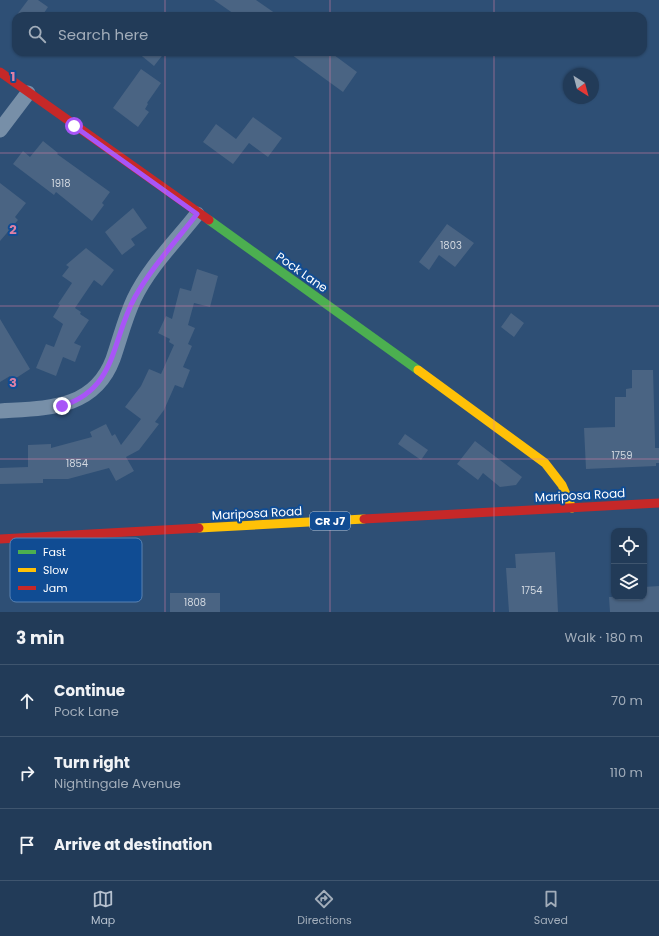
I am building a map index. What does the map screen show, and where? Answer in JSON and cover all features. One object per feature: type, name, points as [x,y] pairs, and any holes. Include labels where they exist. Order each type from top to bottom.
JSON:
[{"type":"street","name":"Pock Lane","points":[[0,72],[197,214],[341,314],[545,463],[562,485],[572,508]]},
{"type":"street","points":[[0,130],[28,93]]},
{"type":"street","points":[[0,411],[62,406],[87,394],[99,383],[113,359],[123,325],[134,298],[152,271],[197,214]]},
{"type":"street","name":"Mariposa Road","points":[[0,538],[659,503]]},
{"type":"building","points":[[28,0],[38,0],[48,7],[45,12],[19,12]]},
{"type":"building","points":[[214,0],[256,0],[273,12],[231,12]]},
{"type":"building","points":[[142,56],[162,56],[154,66]]},
{"type":"building","points":[[294,56],[335,56],[357,72],[343,92]]},
{"type":"building","points":[[141,69],[161,83],[147,103],[148,104],[145,109],[149,112],[138,127],[113,108]]},
{"type":"building","points":[[253,117],[282,138],[268,157],[249,143],[233,164],[203,142],[216,124],[236,139]]},
{"type":"building","points":[[43,141],[58,153],[57,154],[110,192],[102,203],[104,205],[92,221],[56,192],[54,195],[13,164],[23,151],[30,157]]},
{"type":"building","points":[[0,183],[26,203],[15,217],[18,220],[0,241]]},
{"type":"building","points":[[133,208],[147,228],[131,239],[135,245],[122,255],[105,232]]},
{"type":"building","points":[[447,224],[474,243],[455,267],[439,255],[429,270],[419,262]]},
{"type":"building","points":[[86,248],[114,270],[102,286],[94,280],[75,308],[81,312],[80,314],[89,320],[74,343],[81,346],[75,362],[63,357],[56,376],[36,368],[46,344],[54,347],[63,324],[53,317],[60,305],[58,304],[72,283],[62,276],[69,267],[66,265]]},
{"type":"building","points":[[197,269],[218,276],[210,307],[194,303],[188,325],[195,328],[188,344],[192,346],[183,367],[190,370],[183,388],[175,385],[164,410],[155,422],[159,424],[139,450],[126,457],[134,471],[116,481],[109,468],[68,479],[43,479],[43,483],[0,484],[0,468],[28,467],[28,445],[51,444],[51,448],[92,437],[90,432],[106,424],[112,436],[115,434],[121,445],[141,419],[125,407],[141,386],[149,369],[161,374],[174,345],[169,342],[170,339],[158,333],[166,316],[172,319],[180,288],[191,291]]},
{"type":"building","points":[[511,313],[524,323],[514,337],[501,327]]},
{"type":"building","points":[[0,319],[30,369],[13,380],[10,376],[0,382]]},
{"type":"building","points":[[632,370],[653,370],[655,448],[659,448],[659,463],[656,463],[656,466],[586,469],[584,428],[615,427],[615,397],[626,397],[626,389],[632,388]]},
{"type":"building","points":[[405,434],[428,450],[421,460],[398,444]]},
{"type":"building","points":[[475,441],[522,477],[516,485],[500,487],[483,473],[478,480],[457,464]]},
{"type":"building","points":[[555,552],[558,612],[509,612],[506,568],[516,568],[515,554]]},
{"type":"building","points":[[659,586],[659,612],[610,612],[609,597],[611,597],[611,600],[647,600],[647,587]]},
{"type":"building","points":[[170,593],[220,593],[220,612],[170,612]]},
{"type":"traffic: fast","points":[[209,220],[418,370]]},
{"type":"traffic: slow","points":[[418,370],[545,463],[562,485],[572,508]]},
{"type":"traffic: slow","points":[[199,528],[364,519]]},
{"type":"traffic: jam","points":[[0,72],[209,220]]},
{"type":"traffic: jam","points":[[364,519],[659,503]]},
{"type":"traffic: jam","points":[[18,538],[199,528]]},
{"type":"traffic: jam","points":[[0,539],[10,538]]},
{"type":"route","points":[[62,406],[87,394],[99,383],[113,359],[123,325],[134,298],[152,271],[197,214],[74,126]]}]
